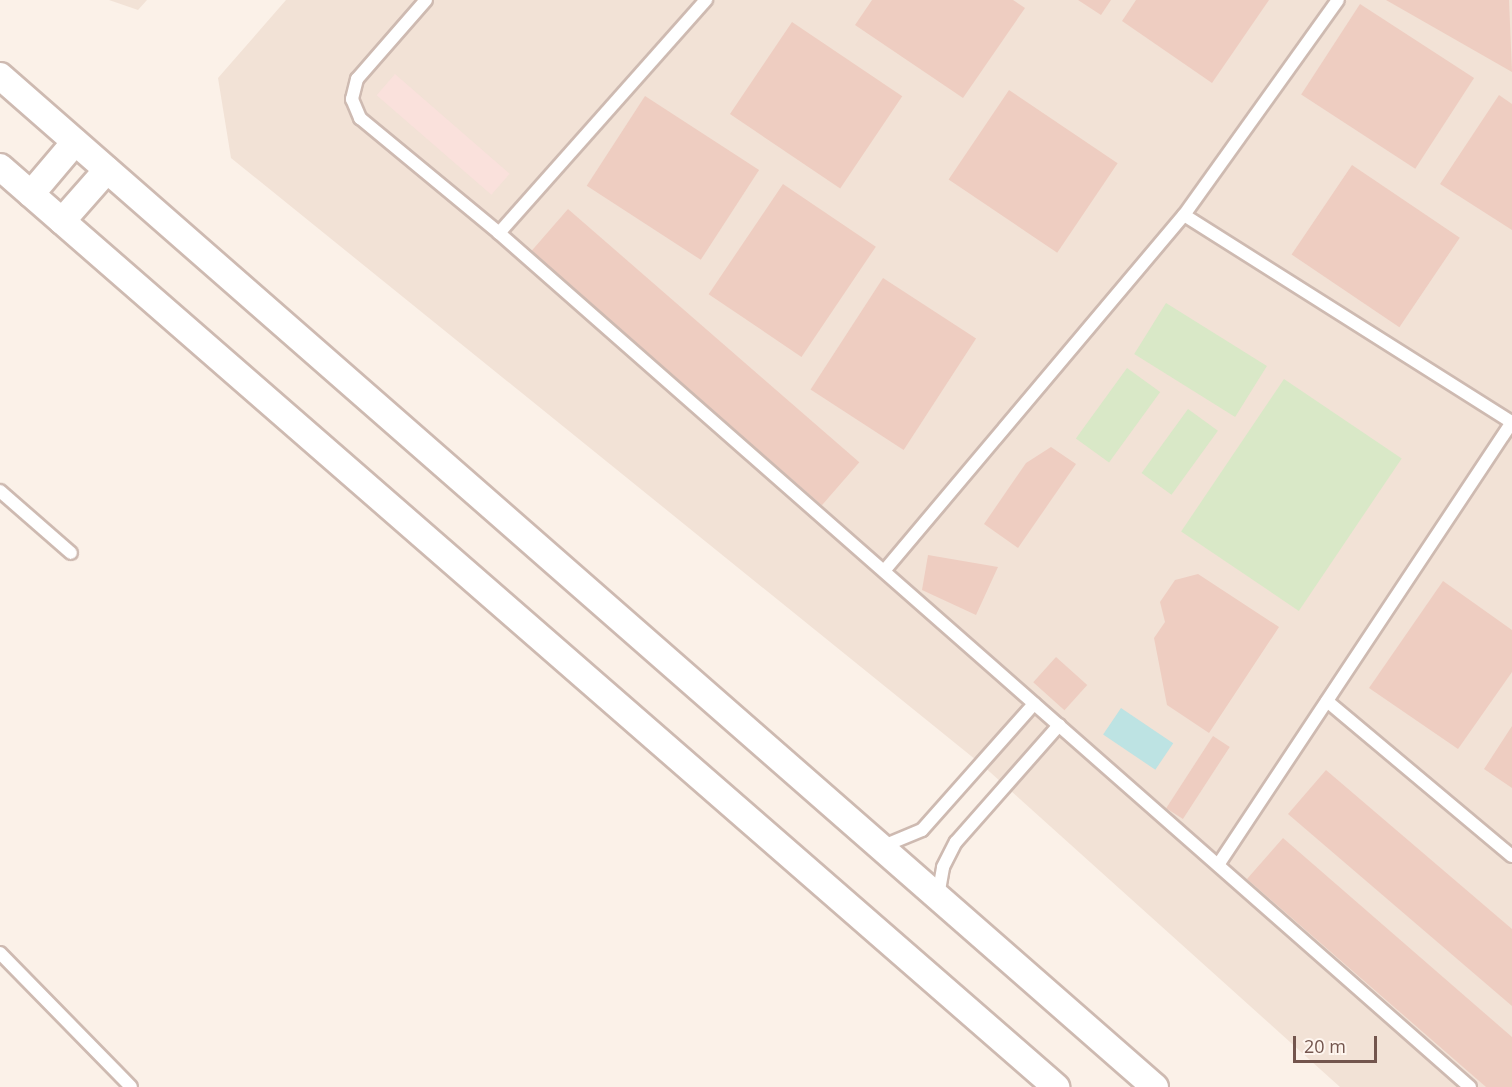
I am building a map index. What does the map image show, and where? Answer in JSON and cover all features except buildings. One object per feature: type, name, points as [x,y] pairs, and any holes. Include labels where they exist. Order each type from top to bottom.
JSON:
[{"type":"street","points":[[0,76],[1155,1087]]},
{"type":"street","points":[[32,194],[75,142]]},
{"type":"street","points":[[0,167],[1056,1087]]},
{"type":"street","points":[[62,221],[107,170]]},
{"type":"lane","points":[[426,0],[357,79],[354,109],[499,233],[1470,1087]]},
{"type":"lane","points":[[499,233],[706,0]]},
{"type":"lane","points":[[884,571],[1184,215],[1338,0]]},
{"type":"lane","points":[[1184,215],[1512,422],[1218,865]]},
{"type":"lane","points":[[0,491],[71,553]]},
{"type":"lane","points":[[1327,701],[1512,856]]},
{"type":"lane","points":[[881,847],[922,830],[1035,704]]},
{"type":"lane","points":[[937,897],[943,867],[956,842],[1059,725]]},
{"type":"lane","points":[[0,953],[131,1087]]},
{"type":"shaded area","points":[[109,0],[147,0],[138,10]]},
{"type":"shaded area","points":[[286,0],[1512,0],[1512,1087],[1340,1087],[981,764],[231,158],[218,78]]},
{"type":"shaded area","points":[[395,74],[510,174],[491,195],[377,95]]},
{"type":"green space","points":[[1166,303],[1267,366],[1235,417],[1134,354]]},
{"type":"green space","points":[[1127,368],[1160,392],[1109,462],[1076,438]]},
{"type":"green space","points":[[1284,379],[1402,458],[1299,611],[1181,532]]},
{"type":"green space","points":[[1188,409],[1218,431],[1171,495],[1142,473]]},
{"type":"water","points":[[1121,708],[1173,743],[1155,770],[1103,735]]}]
